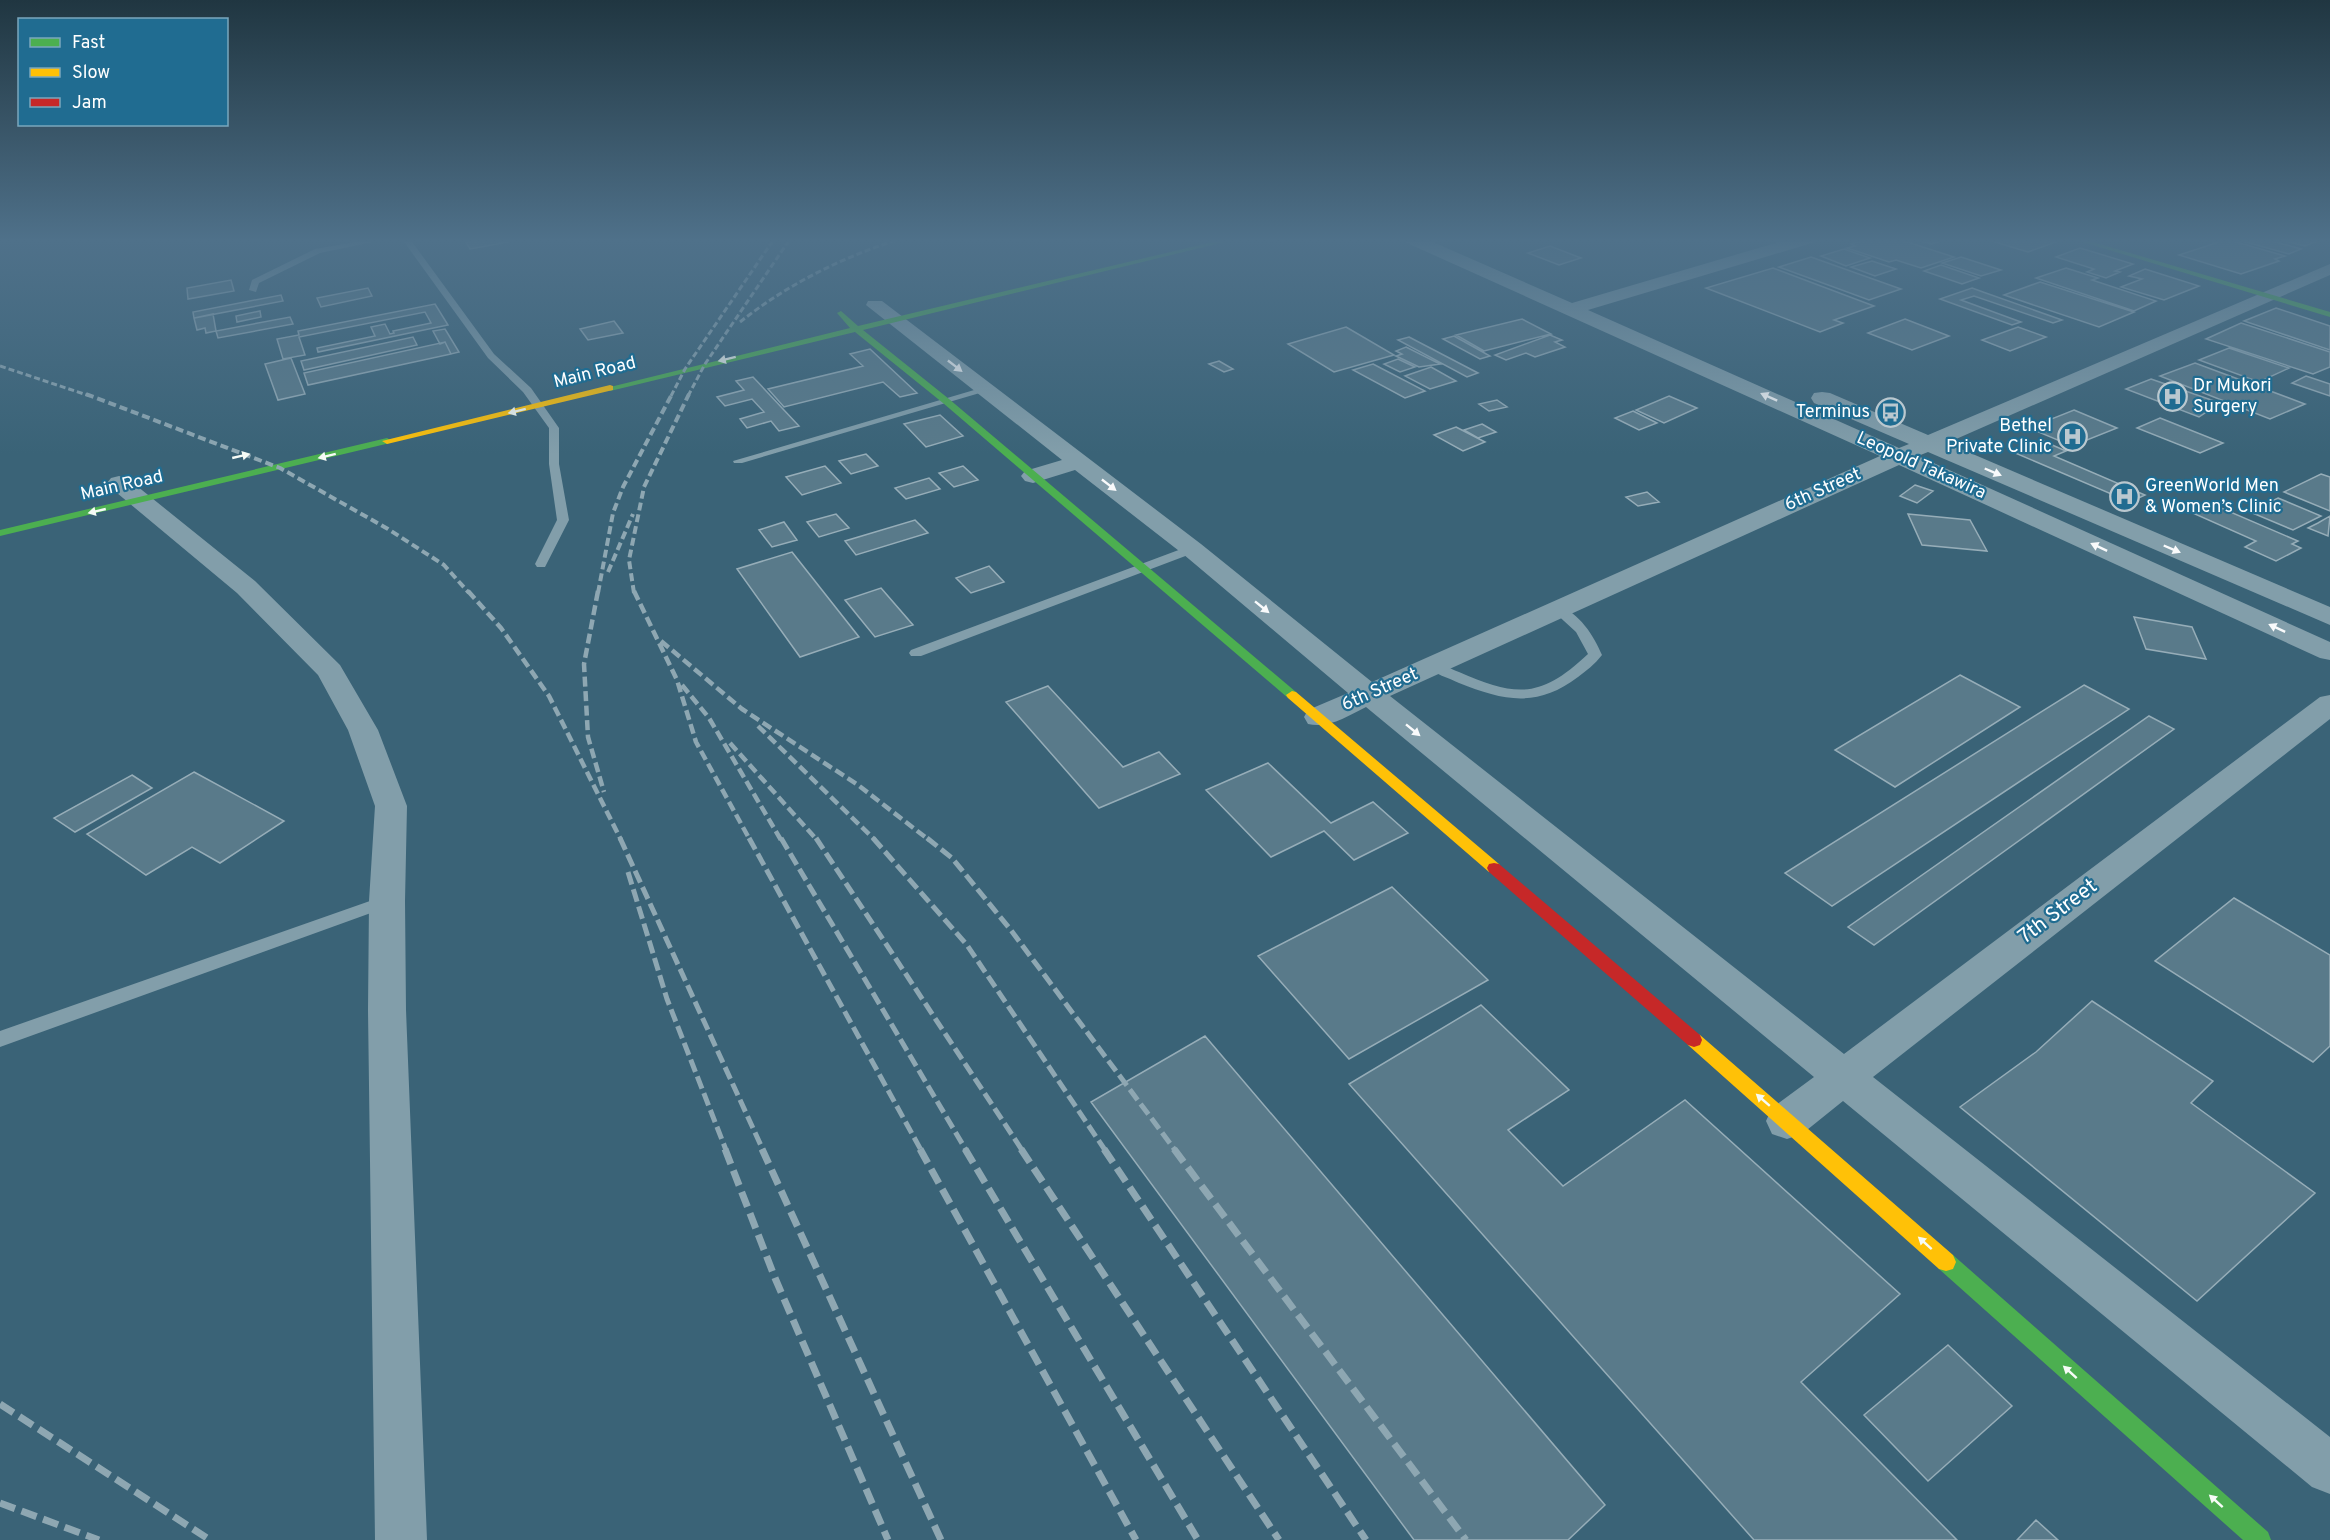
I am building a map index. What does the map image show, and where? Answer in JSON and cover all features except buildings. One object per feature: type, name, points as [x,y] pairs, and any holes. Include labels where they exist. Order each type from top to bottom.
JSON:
[{"type":"street","name":"Main Road","points":[[0,533],[128,487],[540,405],[891,311]]},
{"type":"street","name":"Leopold Takawira","points":[[1576,311],[2330,652]]},
{"type":"street","points":[[1623,311],[1732,358]]},
{"type":"street","name":"6th Street","points":[[1318,717],[1899,456],[2232,311]]},
{"type":"street","name":"Main Road","points":[[880,313],[835,314],[880,313]]},
{"type":"street","points":[[880,313],[986,390],[1192,549],[1369,695],[2330,1469]]},
{"type":"street","points":[[880,313],[946,401],[1318,717],[1787,1121],[2260,1540]]},
{"type":"street","name":"Leopold Takawira","points":[[1798,387],[2330,617]]},
{"type":"street","points":[[1034,476],[1078,462]]},
{"type":"street","points":[[128,487],[246,587],[330,672],[363,730],[391,806],[387,901],[387,1010],[401,1540]]},
{"type":"street","name":"7th Street","points":[[1787,1121],[2330,704]]},
{"type":"lane","points":[[458,311],[491,356],[540,405],[554,428],[554,464],[563,520],[541,564]]},
{"type":"lane","points":[[738,460],[986,390]]},
{"type":"lane","points":[[916,653],[1192,549]]},
{"type":"lane","points":[[1433,666],[1479,685],[1513,694],[1537,694],[1580,671],[1595,655],[1589,638],[1579,625],[1558,610]]},
{"type":"lane","points":[[0,1039],[387,901]]},
{"type":"railway","points":[[671,396],[685,369],[725,311]]},
{"type":"railway","points":[[688,395],[705,364],[741,311]]},
{"type":"railway","points":[[740,322],[754,311]]},
{"type":"railway","points":[[0,366],[90,396]]},
{"type":"railway","points":[[86,394],[280,468],[388,529],[444,565],[469,593]]},
{"type":"railway","points":[[598,593],[613,513],[623,487],[672,394]]},
{"type":"railway","points":[[634,593],[629,560],[644,487],[688,395]]},
{"type":"railway","points":[[608,572],[633,514]]},
{"type":"railway","points":[[468,591],[501,628],[549,696],[620,838]]},
{"type":"railway","points":[[598,591],[584,664],[588,737],[604,792]]},
{"type":"railway","points":[[634,591],[677,680],[696,742],[750,840]]},
{"type":"railway","points":[[661,641],[742,709],[858,785],[929,840]]},
{"type":"railway","points":[[682,685],[709,718],[781,840]]},
{"type":"railway","points":[[758,726],[873,838]]},
{"type":"railway","points":[[730,743],[817,840]]},
{"type":"railway","points":[[620,838],[763,1150]]},
{"type":"railway","points":[[749,838],[921,1150]]},
{"type":"railway","points":[[781,838],[966,1150]]},
{"type":"railway","points":[[816,838],[1022,1150]]},
{"type":"railway","points":[[873,838],[967,945],[1105,1150]]},
{"type":"railway","points":[[927,838],[952,858],[1010,929],[1175,1150]]},
{"type":"railway","points":[[628,872],[667,999],[726,1150]]},
{"type":"railway","points":[[725,1149],[775,1278],[888,1540]]},
{"type":"railway","points":[[762,1149],[941,1540]]},
{"type":"railway","points":[[920,1149],[1136,1540]]},
{"type":"railway","points":[[965,1149],[1198,1540]]},
{"type":"railway","points":[[1021,1149],[1279,1540]]},
{"type":"railway","points":[[1104,1149],[1366,1540]]},
{"type":"railway","points":[[1174,1149],[1466,1540]]},
{"type":"railway","points":[[0,1404],[210,1540]]},
{"type":"railway","points":[[0,1503],[99,1540]]},
{"type":"traffic: fast","points":[[610,388],[933,311]]},
{"type":"traffic: fast","points":[[2316,311],[2330,315]]},
{"type":"traffic: fast","points":[[841,313],[855,328],[946,401],[1292,695]]},
{"type":"traffic: fast","points":[[0,533],[387,441]]},
{"type":"traffic: fast","points":[[1946,1262],[2260,1540]]},
{"type":"traffic: slow","points":[[387,441],[610,388]]},
{"type":"traffic: slow","points":[[1292,695],[1494,868]]},
{"type":"traffic: slow","points":[[1694,1040],[1946,1262]]},
{"type":"traffic: jam","points":[[1494,868],[1694,1040]]},
{"type":"place","name":"Dr Mukori Surgery","points":[[2172,396]]},
{"type":"place","name":"Terminus","points":[[1891,412]]},
{"type":"place","name":"Bethel Private Clinic","points":[[2073,436]]},
{"type":"place","name":"GreenWorld Men & Women’s Clinic","points":[[2124,496]]}]
